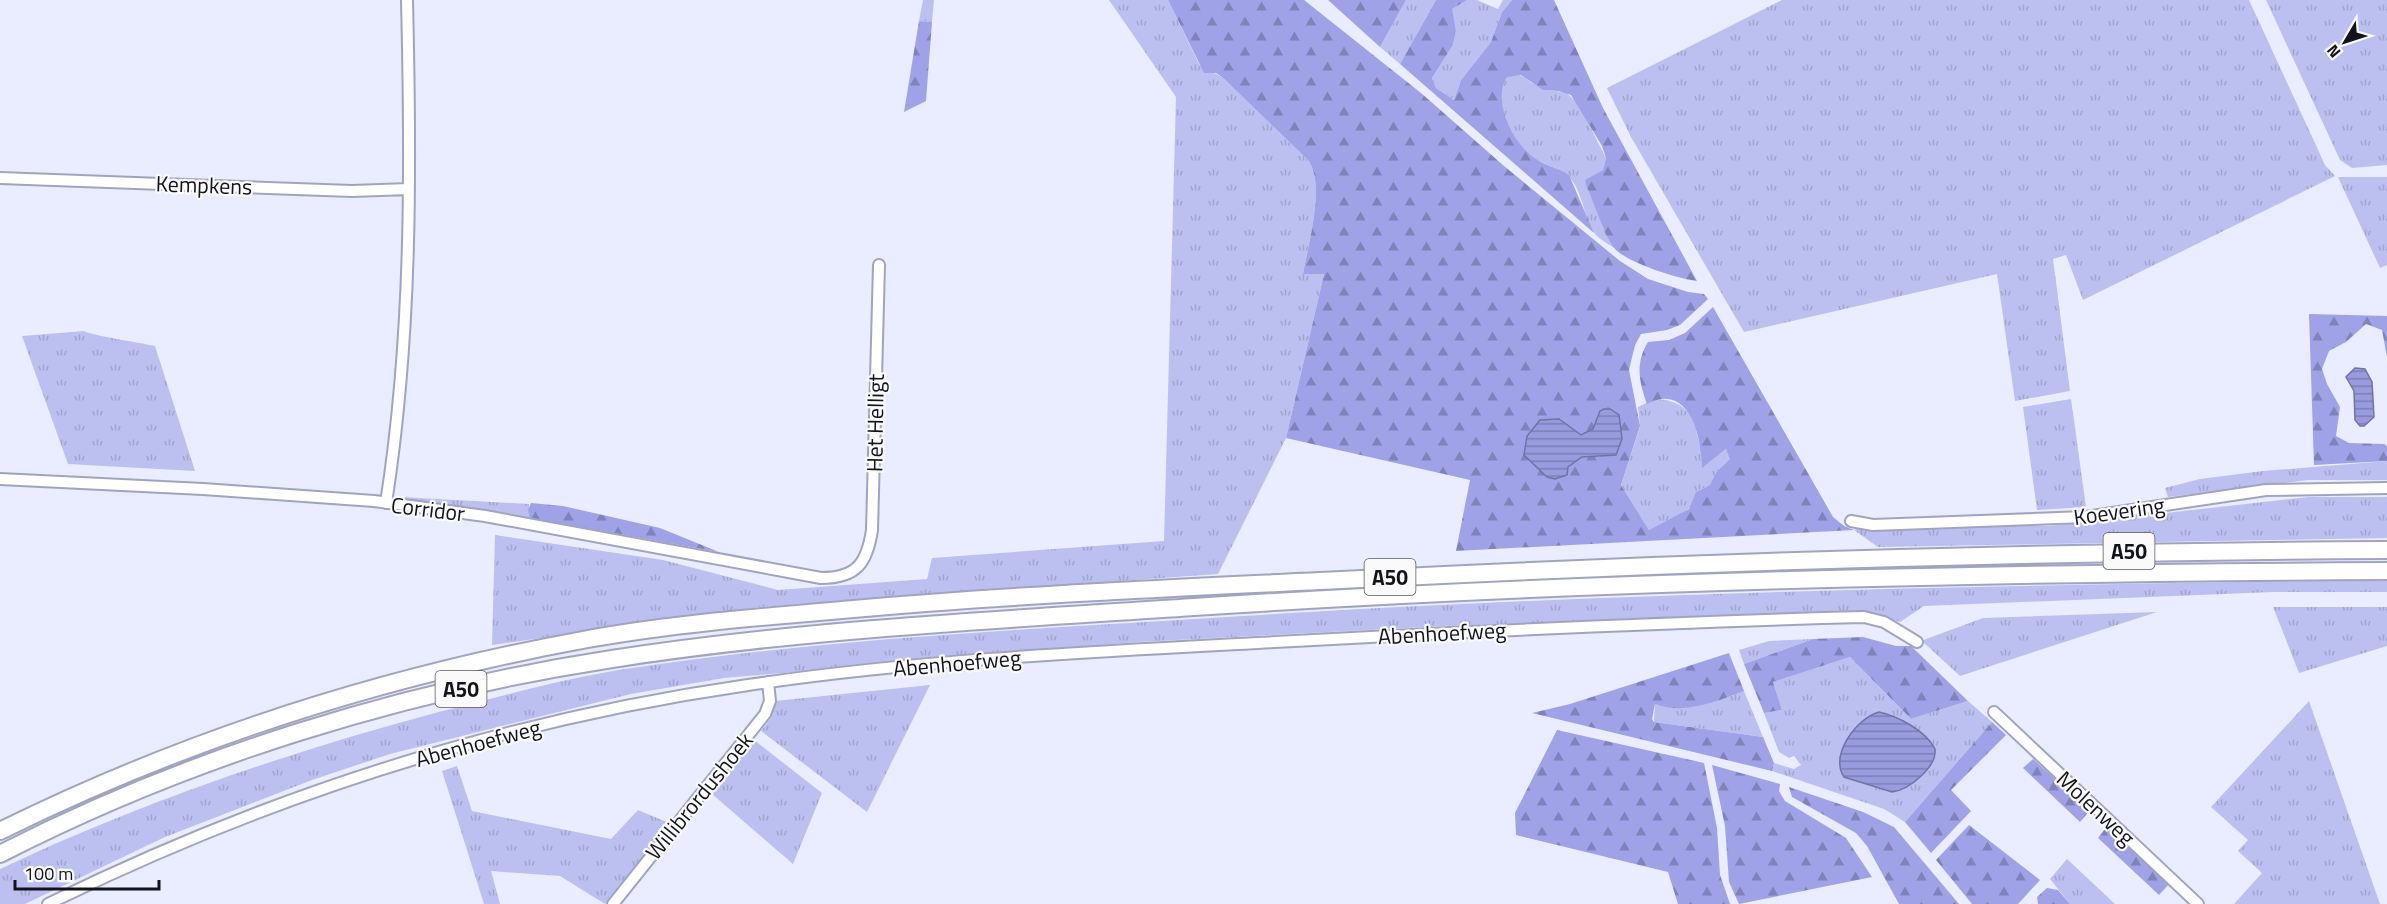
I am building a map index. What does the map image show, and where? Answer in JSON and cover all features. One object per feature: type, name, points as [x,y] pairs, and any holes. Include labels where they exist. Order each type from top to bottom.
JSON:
[{"type":"highway","name":"A50","points":[[2,829],[180,753],[286,715],[368,689],[594,638],[741,619],[910,604],[1187,587],[1657,564],[2112,552],[2387,550]]},
{"type":"highway","name":"A50","points":[[0,854],[91,812],[207,764],[326,724],[508,678],[609,659],[714,645],[946,624],[1381,595],[1899,577],[2387,571]]},
{"type":"street","points":[[386,504],[399,396],[408,266],[408,0]]},
{"type":"street","name":"Kempkens","points":[[0,178],[352,190],[409,189]]},
{"type":"street","name":"Het Helligt","points":[[850,573],[864,560],[872,530],[879,265]]},
{"type":"street","name":"Corridor","points":[[0,479],[203,489],[386,504],[485,516],[821,578],[837,578],[850,573]]},
{"type":"street","name":"Koevering","points":[[1851,521],[1873,525],[2085,517],[2266,490],[2387,488]]},
{"type":"street","name":"Abenhoefweg","points":[[48,904],[237,820],[410,761],[584,715],[768,682],[961,662],[1591,626],[1864,617],[1900,629],[1917,642]]},
{"type":"street","name":"Willibrordushoek","points":[[613,904],[765,714],[770,701],[768,682]]},
{"type":"street","name":"Molenweg","points":[[1994,712],[2198,904]]},
{"type":"green space","points":[[923,0],[934,0],[932,22],[919,21]]},
{"type":"green space","points":[[1109,0],[1168,0],[1200,66],[1222,77],[1308,160],[1316,184],[1312,232],[1303,274],[1324,274],[1286,438],[1218,574],[761,607],[492,645],[495,535],[663,560],[778,590],[927,579],[932,558],[1164,541],[1176,97]]},
{"type":"green space","points":[[1168,0],[1304,0],[1421,93],[1504,166],[1620,261],[1648,279],[1688,292],[1704,294],[1708,299],[1680,325],[1667,330],[1641,334],[1635,345],[1629,370],[1640,426],[1621,485],[1649,530],[1689,509],[1696,492],[1710,485],[1717,471],[1730,459],[1726,449],[1702,468],[1696,429],[1683,406],[1673,400],[1661,399],[1647,404],[1640,380],[1641,357],[1648,342],[1669,340],[1685,333],[1713,307],[1833,517],[1844,526],[1854,530],[1456,551],[1470,480],[1286,438],[1324,274],[1303,274],[1312,232],[1316,184],[1308,160],[1222,77],[1216,73],[1204,73]],"holes":[[[1600,411],[1600,457],[1582,457],[1568,467],[1540,468],[1535,463],[1540,420],[1559,419],[1581,435],[1593,429]]]},
{"type":"green space","points":[[1328,0],[1406,0],[1380,47]]},
{"type":"green space","points":[[1406,0],[1436,0],[1400,64],[1380,47]]},
{"type":"green space","points":[[1436,0],[1467,0],[1452,9],[1456,31],[1453,45],[1432,78],[1436,88],[1454,100],[1461,80],[1491,42],[1502,12],[1512,0],[1554,0],[1603,108],[1697,281],[1642,265],[1622,254],[1611,244],[1585,180],[1603,170],[1606,158],[1602,146],[1571,95],[1559,91],[1543,90],[1521,75],[1507,77],[1503,87],[1503,109],[1513,133],[1528,152],[1536,159],[1569,175],[1594,233],[1400,64]]},
{"type":"green space","points":[[1467,0],[1477,0],[1498,9],[1503,0],[1512,0],[1502,12],[1491,42],[1461,80],[1454,100],[1436,88],[1432,78],[1453,45],[1456,31],[1451,9]]},
{"type":"green space","points":[[1782,0],[2249,0],[2325,165],[2335,176],[2083,300],[2066,255],[2053,259],[2070,391],[2015,401],[1997,274],[1744,332],[1631,137],[1607,88]]},
{"type":"green space","points":[[2266,0],[2387,0],[2387,165],[2352,168],[2340,160]]},
{"type":"green space","points":[[919,21],[932,22],[926,101],[904,112]]},
{"type":"green space","points":[[1513,74],[1524,77],[1542,89],[1567,93],[1579,105],[1606,158],[1603,170],[1586,180],[1586,185],[1614,248],[1593,231],[1571,179],[1559,170],[1535,159],[1513,133],[1503,109],[1501,97],[1506,77]]},
{"type":"green space","points":[[2338,177],[2387,177],[2387,265],[2380,268]]},
{"type":"green space","points":[[2309,314],[2387,316],[2387,357],[2382,330],[2366,324],[2346,342],[2329,351],[2322,369],[2327,384],[2340,407],[2336,436],[2349,443],[2384,444],[2387,446],[2387,461],[2314,465]]},
{"type":"green space","points":[[84,331],[155,346],[195,471],[68,464],[22,336]]},
{"type":"green space","points":[[1655,399],[1670,401],[1688,412],[1708,463],[1726,449],[1731,455],[1730,459],[1717,471],[1711,485],[1699,490],[1692,505],[1682,515],[1649,530],[1621,485],[1640,427],[1638,407]]},
{"type":"green space","points":[[2071,399],[2086,507],[2037,510],[2023,407]]},
{"type":"green space","points":[[2387,461],[2387,480],[2308,480],[2168,497],[2165,488],[2200,479],[2263,471]]},
{"type":"green space","points":[[400,497],[529,504],[530,518],[406,501]]},
{"type":"green space","points":[[2309,497],[2387,497],[2387,538],[1878,547],[1854,530],[1873,525],[2049,526]]},
{"type":"green space","points":[[531,503],[563,506],[660,528],[719,552],[530,518],[528,510]]},
{"type":"green space","points":[[2387,580],[2387,592],[2273,592],[1924,606],[1900,622],[1869,612],[1841,612],[1445,626],[1138,642],[724,678],[631,694],[390,754],[312,780],[165,837],[25,904],[0,904],[0,869],[105,823],[214,781],[380,728],[553,683],[601,673],[702,658],[856,642],[1011,630],[1529,601],[1958,587]]},
{"type":"green space","points":[[2273,607],[2387,607],[2387,646],[2299,673]]},
{"type":"green space","points":[[2157,612],[1960,676],[1923,642],[1918,642],[1983,618]]},
{"type":"green space","points":[[1863,637],[1896,646],[1911,646],[1968,701],[1911,719],[1850,657],[1773,682],[1782,710],[1764,713],[1744,664],[1813,639]]},
{"type":"green space","points":[[1813,639],[1744,664],[1739,650],[1769,641]]},
{"type":"green space","points":[[1729,653],[1744,691],[1689,708],[1655,704],[1652,719],[1654,722],[1763,737],[1774,763],[1772,771],[1532,713],[1570,704]]},
{"type":"green space","points":[[1850,657],[1911,719],[1968,701],[1992,722],[1905,822],[1884,809],[1772,771],[1774,763],[1794,769],[1801,765],[1794,756],[1789,758],[1779,752],[1764,713],[1782,710],[1773,682]],"holes":[[[1879,712],[1919,732],[1933,760],[1915,781],[1840,771],[1843,752],[1850,736],[1862,722],[1870,717]]]},
{"type":"green space","points":[[930,685],[867,812],[761,731],[771,718],[775,701]]},
{"type":"green space","points":[[1744,691],[1763,737],[1654,722],[1655,704],[1666,707],[1689,707],[1711,703]]},
{"type":"green space","points":[[2309,701],[2380,904],[2234,904],[2262,873],[2238,851],[2248,840],[2211,807]]},
{"type":"green space","points":[[1992,722],[2006,735],[1951,790],[1971,811],[1931,853],[1905,822]]},
{"type":"green space","points":[[1557,730],[1704,763],[1717,828],[1720,875],[1730,904],[1678,904],[1668,872],[1516,835],[1515,813]]},
{"type":"green space","points":[[754,740],[822,793],[793,864],[712,794]]},
{"type":"green space","points":[[2033,759],[2090,810],[2080,822],[2023,768]]},
{"type":"green space","points":[[1712,765],[1780,784],[1779,791],[1785,801],[1846,838],[1872,877],[1739,904],[1729,882],[1725,826]]},
{"type":"green space","points":[[457,766],[472,811],[611,839],[638,810],[669,823],[605,904],[560,876],[491,871],[500,904],[484,904],[442,771]]},
{"type":"green space","points":[[1789,787],[1863,812],[1894,827],[1959,904],[1899,904],[1867,846],[1856,833],[1792,797]]},
{"type":"green space","points":[[1969,825],[2040,880],[2018,904],[1972,904],[1936,860]]},
{"type":"green space","points":[[2108,825],[2170,883],[2159,895],[2098,838]]},
{"type":"green space","points":[[2067,859],[2115,904],[2070,904],[2050,879]]},
{"type":"green space","points":[[2047,888],[2058,890],[2070,904],[2038,904],[2037,897]]},
{"type":"shaded area","points":[[2355,368],[2365,369],[2372,382],[2374,417],[2364,426],[2360,426],[2355,420],[2354,391],[2346,377]]},
{"type":"shaded area","points":[[1610,409],[1619,415],[1622,439],[1616,455],[1582,457],[1568,467],[1567,475],[1555,479],[1547,477],[1524,455],[1527,436],[1540,420],[1559,419],[1581,435],[1593,429],[1600,411]]},
{"type":"shaded area","points":[[1879,712],[1911,725],[1931,742],[1935,749],[1932,763],[1921,776],[1906,787],[1892,792],[1844,777],[1840,768],[1843,748],[1854,729]]}]
